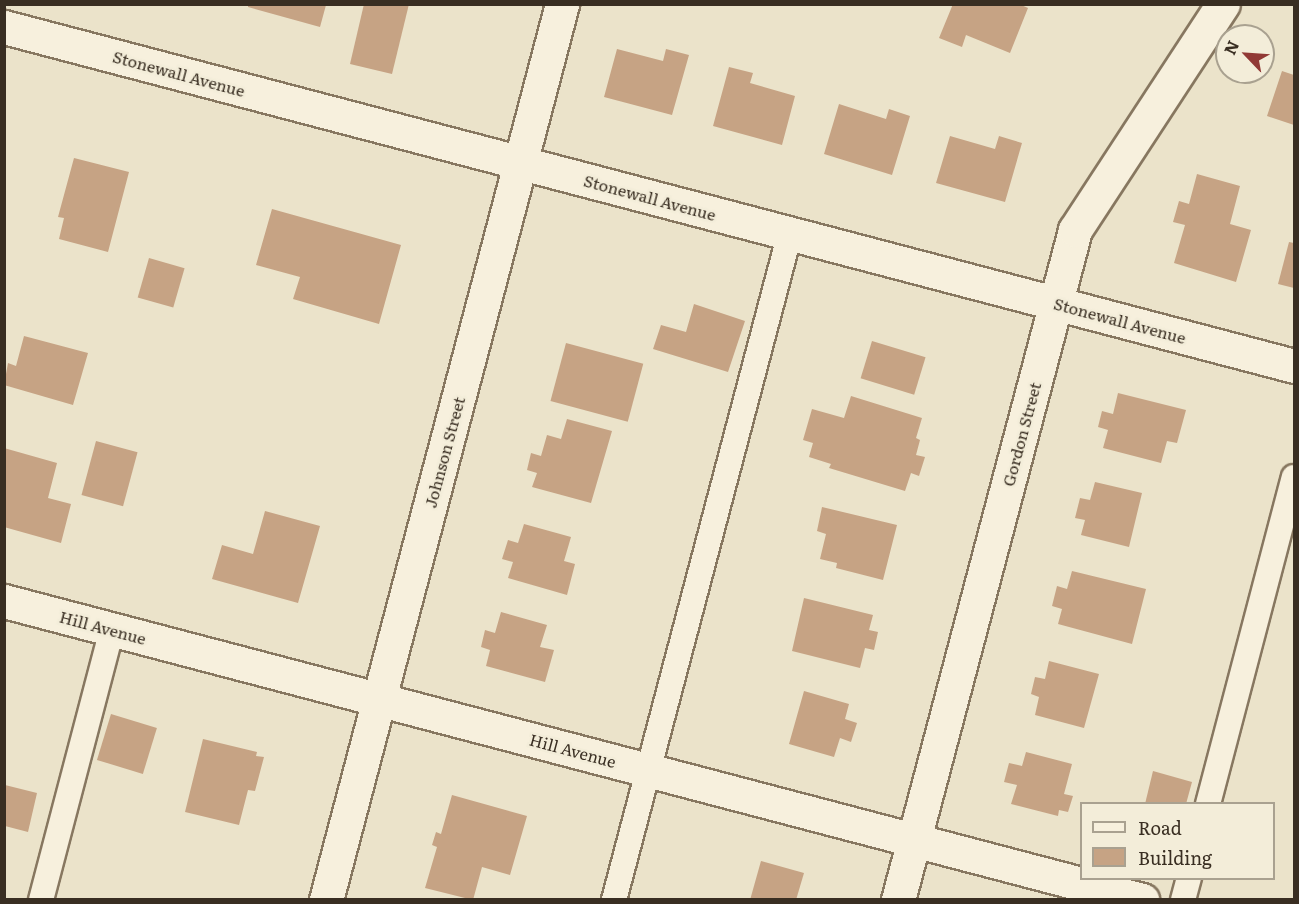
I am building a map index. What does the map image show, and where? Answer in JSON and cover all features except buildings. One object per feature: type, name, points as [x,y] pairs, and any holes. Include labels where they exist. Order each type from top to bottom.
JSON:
[{"type":"street","name":"Johnson Street","points":[[326,900],[562,4]]},
{"type":"street","name":"Gordon Street","points":[[898,900],[1075,230],[1223,4]]},
{"type":"street","name":"Stonewall Avenue","points":[[4,27],[1294,366]]},
{"type":"street","name":"Hill Avenue","points":[[4,601],[1142,900]]},
{"type":"lane","points":[[614,900],[790,233]]},
{"type":"lane","points":[[1209,802],[1294,477]]},
{"type":"lane","points":[[41,900],[112,629]]},
{"type":"lane","points":[[1183,900],[1189,880]]}]
